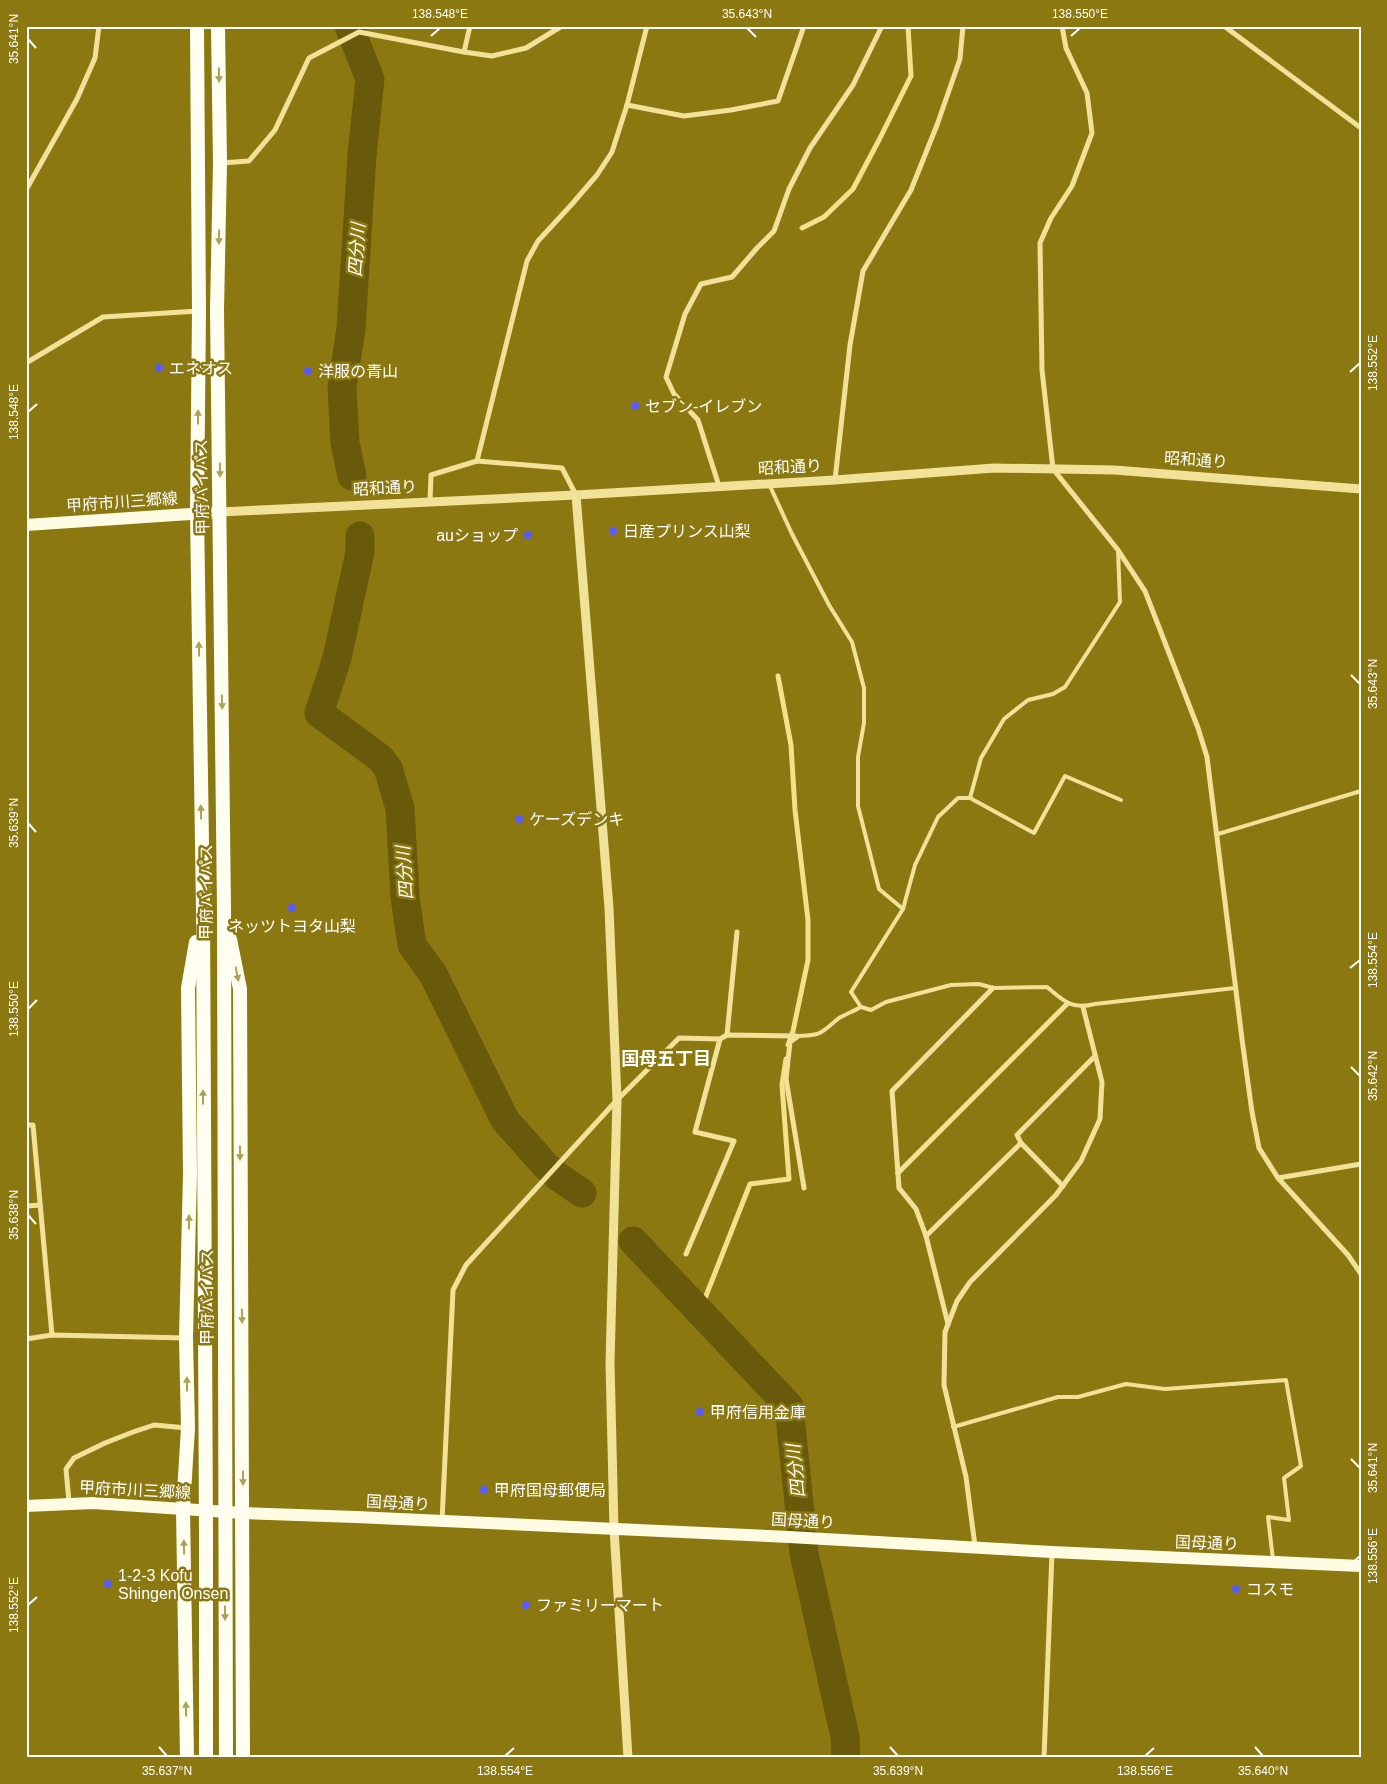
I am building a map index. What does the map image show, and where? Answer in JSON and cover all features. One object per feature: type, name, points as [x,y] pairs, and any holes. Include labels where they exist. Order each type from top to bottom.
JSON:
[{"type":"highway","name":"甲府バイパス","points":[[197,26],[199,311],[197,513],[202,909],[206,1758]]},
{"type":"highway","name":"甲府バイパス","points":[[218,26],[220,163],[217,310],[224,908],[226,1758]]},
{"type":"highway","points":[[224,908],[240,989],[243,1758]]},
{"type":"highway","points":[[187,1758],[184,1509],[188,1428],[186,1338],[190,1174],[188,988],[202,909]]},
{"type":"main road","name":"甲府市川三郷線","points":[[26,525],[220,512]]},
{"type":"main road","name":"甲府市川三郷線","points":[[26,1506],[93,1503],[243,1514]]},
{"type":"main road","name":"国母通り","points":[[243,1514],[811,1538],[975,1546],[1052,1552],[1361,1566]]},
{"type":"street","points":[[26,190],[77,99],[96,58],[98,26]]},
{"type":"street","points":[[464,52],[470,26]]},
{"type":"street","points":[[220,163],[249,162],[276,130],[309,58],[359,32],[492,56],[526,48],[562,26]]},
{"type":"street","points":[[477,461],[527,261],[538,241],[597,175],[612,152],[627,105],[646,26]]},
{"type":"street","points":[[627,105],[684,116],[778,101],[804,26]]},
{"type":"street","points":[[719,486],[698,420],[674,394],[666,377],[685,314],[701,284],[732,277],[774,231],[789,189],[810,148],[853,85],[882,26]]},
{"type":"street","points":[[835,480],[850,345],[862,271],[911,190],[937,125],[960,59],[964,26]]},
{"type":"street","points":[[1062,26],[1066,48],[1087,93],[1092,133],[1072,186],[1051,218],[1040,243],[1042,370],[1054,469],[1118,550],[1145,591],[1208,757],[1235,988],[1252,1112],[1259,1148],[1278,1178],[1331,1236],[1361,1274]]},
{"type":"street","points":[[1224,26],[1361,128]]},
{"type":"street","points":[[26,363],[103,317],[199,311]]},
{"type":"street","points":[[430,501],[430,475],[477,461],[562,468],[576,495],[609,908],[616,1100],[610,1362],[614,1529],[628,1758]]},
{"type":"street","name":"昭和通り","points":[[220,512],[576,495],[835,480],[994,468],[1114,470],[1361,489]]},
{"type":"street","points":[[727,1035],[737,932]]},
{"type":"street","points":[[948,1325],[926,1236],[916,1209],[899,1188],[892,1091],[993,988]]},
{"type":"street","points":[[898,1173],[1067,1004]]},
{"type":"street","points":[[975,1546],[966,1477],[944,1384],[945,1332],[957,1301],[970,1282],[1063,1186],[1080,1161],[1100,1119],[1102,1082],[1083,1007]]},
{"type":"street","points":[[442,1521],[453,1290],[466,1265],[616,1100],[679,1038],[720,1039],[727,1035],[797,1036]]},
{"type":"street","points":[[797,1036],[790,1042],[786,1079],[804,1188]]},
{"type":"street","points":[[686,1254],[734,1142],[695,1132],[720,1039]]},
{"type":"street","points":[[1063,1186],[1021,1143],[1018,1135],[1095,1056]]},
{"type":"street","points":[[26,1125],[33,1125],[52,1335]]},
{"type":"street","points":[[926,1236],[1021,1143]]},
{"type":"street","points":[[1278,1178],[1361,1164]]},
{"type":"street","points":[[26,1206],[40,1205]]},
{"type":"street","points":[[26,1339],[52,1335],[186,1338]]},
{"type":"street","points":[[68,1503],[66,1469],[74,1458],[132,1432],[154,1426],[188,1428]]},
{"type":"street","points":[[1044,1758],[1052,1552]]},
{"type":"lane","points":[[769,484],[829,605],[852,642],[864,688],[864,723],[858,757],[858,806],[879,889],[903,909]]},
{"type":"lane","points":[[970,798],[981,758],[1004,719],[1028,700],[1053,694],[1065,687],[1120,602],[1118,550]]},
{"type":"lane","points":[[1121,800],[1065,776],[1034,833],[970,798],[958,798],[938,817],[915,865],[903,909],[851,992],[861,1007],[870,1010],[886,1002],[951,985],[979,984],[993,988],[1047,987],[1067,1004],[1083,1007],[1235,988]]},
{"type":"lane","points":[[1218,834],[1361,790]]},
{"type":"lane","points":[[797,1036],[814,1036],[824,1032],[840,1017],[861,1007]]},
{"type":"lane","points":[[953,1427],[1058,1397],[1078,1396],[1126,1384],[1164,1389],[1286,1380],[1301,1466],[1284,1478],[1290,1520],[1268,1517],[1273,1562]]},
{"type":"waterway","name":"四分川","points":[[349,26],[370,79],[362,155],[351,329],[342,388],[345,443],[352,476]]},
{"type":"waterway","points":[[802,228],[824,217],[853,189],[879,140],[911,76],[908,26]]},
{"type":"waterway","name":"四分川","points":[[360,536],[360,552],[337,658],[319,713],[380,758],[388,768],[400,808],[405,897],[412,945],[433,974],[505,1120],[545,1165],[557,1176],[582,1193]]},
{"type":"waterway","points":[[778,676],[791,745],[795,810],[808,920],[808,960],[793,1031],[788,1045]]},
{"type":"waterway","points":[[700,1311],[750,1184],[789,1179],[782,1085],[786,1059]]},
{"type":"waterway","name":"四分川","points":[[633,1241],[789,1406],[804,1553],[845,1736],[846,1758]]},
{"type":"place","name":"エネオス","points":[[159,368]]},
{"type":"place","name":"洋服の青山","points":[[308,371]]},
{"type":"place","name":"セブン-イレブン","points":[[635,406]]},
{"type":"place","name":"日産プリンス山梨","points":[[613,531]]},
{"type":"place","name":"auショップ","points":[[528,535]]},
{"type":"place","name":"ケーズデンキ","points":[[519,819]]},
{"type":"place","name":"ネッツトヨタ山梨","points":[[292,908]]},
{"type":"place","name":"甲府信用金庫","points":[[700,1412]]},
{"type":"place","name":"甲府国母郵便局","points":[[484,1490]]},
{"type":"place","name":"1-2-3 Kofu Shingen Onsen","points":[[108,1584]]},
{"type":"place","name":"コスモ","points":[[1236,1589]]},
{"type":"place","name":"ファミリーマート","points":[[526,1605]]},
{"type":"district","name":"国母五丁目","points":[[666,1059]]}]
